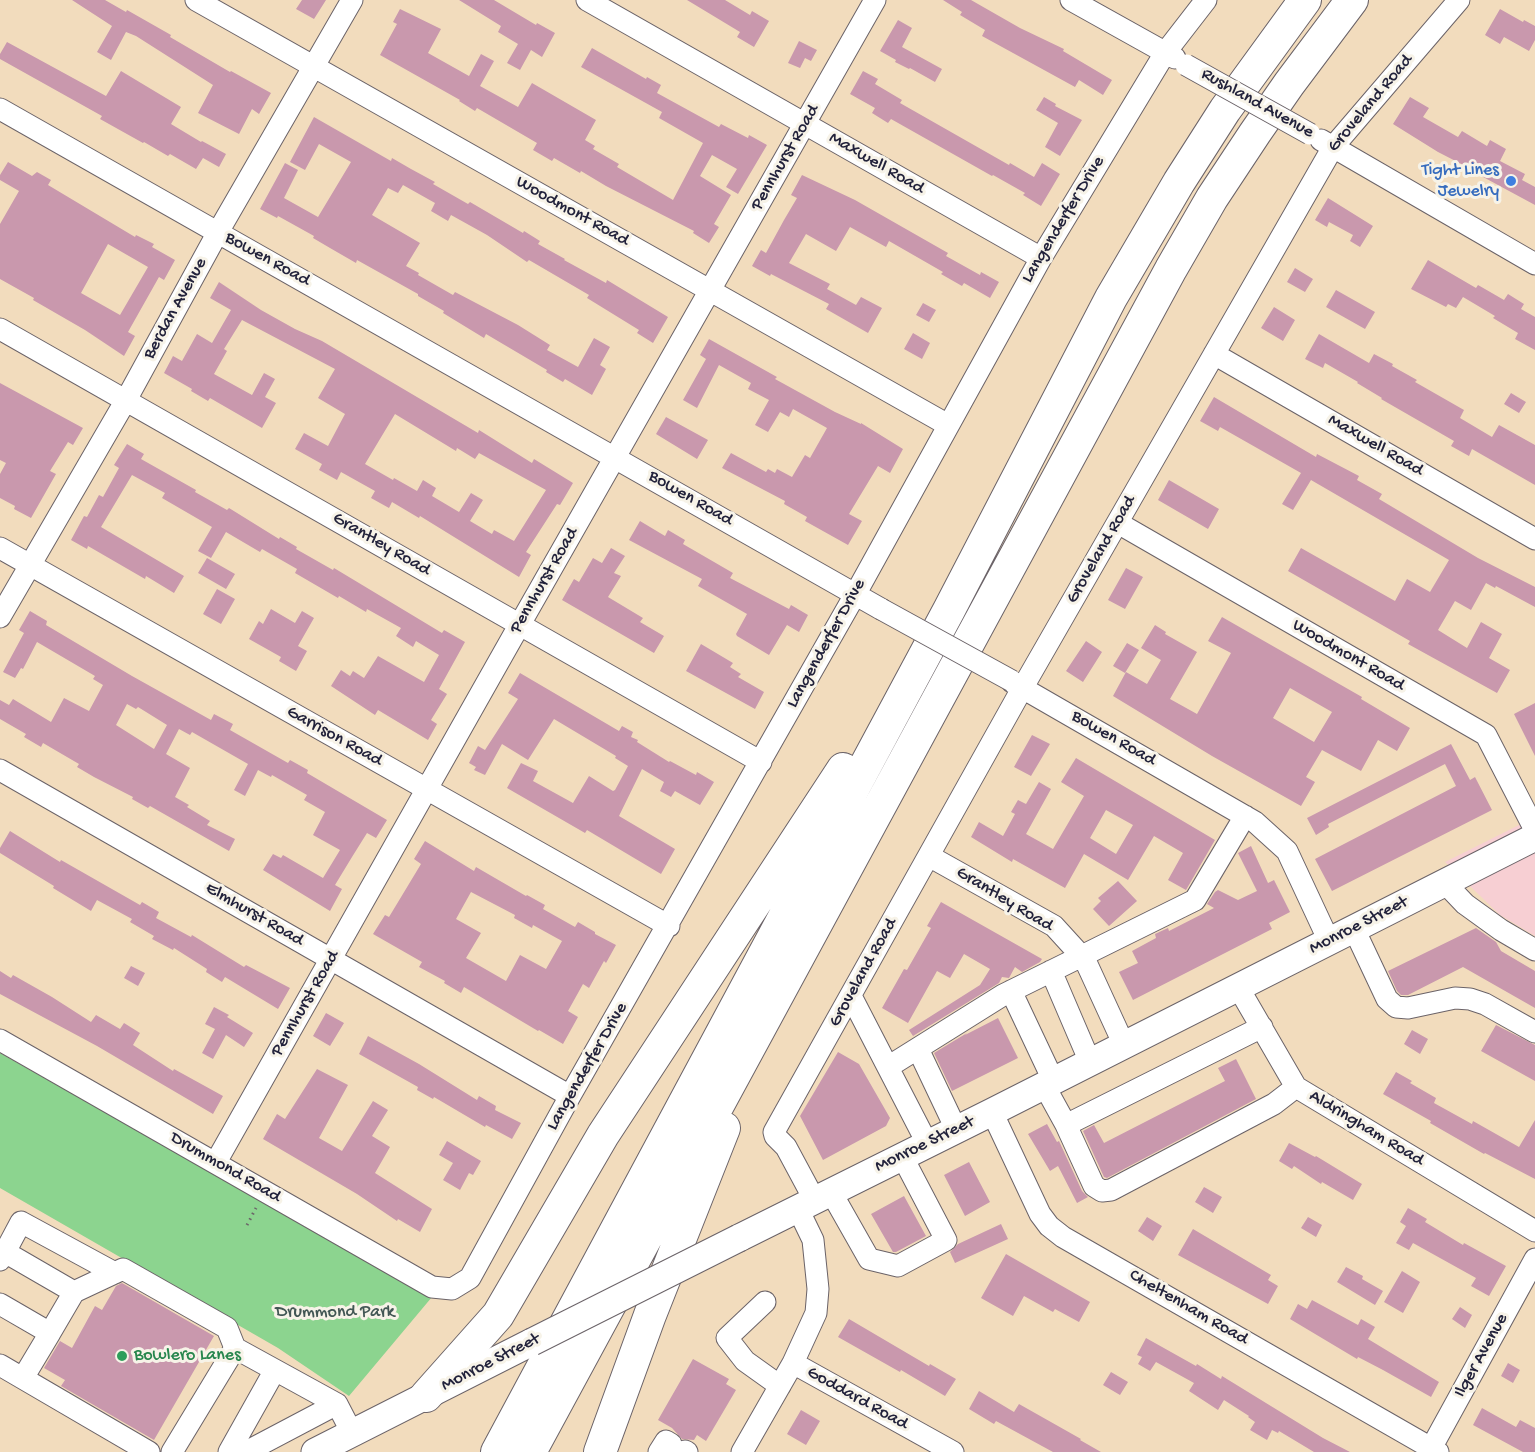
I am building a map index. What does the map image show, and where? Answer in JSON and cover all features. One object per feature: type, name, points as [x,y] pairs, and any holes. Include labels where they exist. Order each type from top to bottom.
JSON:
[{"type":"highway","points":[[497,1452],[949,610],[1144,240],[1225,110],[1305,0]]},
{"type":"highway","points":[[530,1452],[1138,329],[1212,198],[1289,84],[1352,0]]},
{"type":"highway","points":[[426,1396],[498,1315],[603,1135],[874,721],[1025,440],[1083,352]]},
{"type":"highway","points":[[600,1452],[650,1315],[732,1108],[878,808]]},
{"type":"main road","name":"Monroe Street","points":[[315,1452],[1535,837]]},
{"type":"street","name":"Woodmont Road","points":[[196,0],[948,425]]},
{"type":"street","name":"Berdan Avenue","points":[[0,617],[126,400],[218,232],[352,0]]},
{"type":"street","name":"Maxwell Road","points":[[586,0],[1041,258]]},
{"type":"street","name":"Pennhurst Road","points":[[216,1162],[428,790],[519,624],[875,0]]},
{"type":"street","name":"Rushland Avenue","points":[[1071,0],[1535,264]]},
{"type":"street","name":"Langenderfer Drive","points":[[452,1289],[470,1278],[570,1096],[669,926],[856,593],[1041,258],[1165,53],[1206,0]]},
{"type":"street","name":"Groveland Road","points":[[815,1201],[786,1147],[774,1132],[929,855],[1017,684],[1118,523],[1333,147],[1459,0]]},
{"type":"street","name":"Bowen Road","points":[[0,109],[1017,684],[1255,822],[1287,851],[1329,941]]},
{"type":"street","name":"Grantley Road","points":[[0,330],[761,762]]},
{"type":"street","name":"Maxwell Road","points":[[1214,354],[1535,539]]},
{"type":"street","name":"Woodmont Road","points":[[1118,523],[1486,735],[1535,830]]},
{"type":"street","name":"Garrison Road","points":[[0,548],[669,926]]},
{"type":"street","name":"Elmhurst Road","points":[[0,770],[570,1096]]},
{"type":"street","points":[[888,1067],[1011,991],[1195,900],[1245,816]]},
{"type":"street","name":"Grantley Road","points":[[929,855],[1054,926],[1085,960],[1124,1045]]},
{"type":"street","points":[[1445,883],[1465,904],[1501,930],[1535,950]]},
{"type":"street","points":[[1354,929],[1387,999],[1396,1006],[1408,1008],[1455,998],[1470,999],[1485,1004],[1535,1032]]},
{"type":"street","points":[[1051,971],[1090,1062]]},
{"type":"street","name":"Aldringham Road","points":[[1238,987],[1296,1087],[1535,1232]]},
{"type":"street","points":[[1011,991],[1066,1125],[1094,1186],[1102,1191],[1111,1190],[1274,1104],[1296,1087]]},
{"type":"street","points":[[851,996],[927,1143]]},
{"type":"street","points":[[1066,1125],[1262,1027]]},
{"type":"street","name":"Drummond Road","points":[[0,1040],[432,1287],[452,1289]]},
{"type":"street","points":[[918,1049],[956,1130]]},
{"type":"street","name":"Cheltenham Road","points":[[992,1112],[1040,1214],[1049,1226],[1064,1237],[1433,1451]]},
{"type":"street","points":[[815,1201],[869,1259],[898,1266],[946,1240],[902,1156]]},
{"type":"street","points":[[742,1452],[793,1363],[816,1312],[818,1289],[813,1240],[815,1201]]},
{"type":"street","points":[[74,1292],[2,1256],[21,1222],[115,1273]]},
{"type":"street","name":"Ilger Avenue","points":[[1433,1451],[1535,1259]]},
{"type":"street","points":[[23,1378],[74,1292],[123,1269],[227,1328],[235,1348],[338,1404],[352,1433]]},
{"type":"street","points":[[765,1302],[727,1338],[745,1361],[780,1386]]},
{"type":"street","points":[[0,1304],[50,1333]]},
{"type":"street","points":[[172,1452],[235,1348]]},
{"type":"street","name":"Goddard Road","points":[[793,1363],[953,1452]]},
{"type":"street","points":[[0,1365],[149,1452]]},
{"type":"street","points":[[229,1452],[275,1370]]},
{"type":"street","points":[[246,1452],[338,1404]]},
{"type":"shaded area","points":[[1535,817],[1535,936],[1500,915],[1445,862]]},
{"type":"green space","name":"Drummond Park","points":[[0,1053],[432,1297],[349,1396],[278,1348],[0,1188]]},
{"type":"building","points":[[72,0],[105,0],[126,12],[127,10],[230,72],[271,93],[259,114],[252,109],[239,134],[198,113],[213,85],[136,36],[126,32],[111,60],[97,52],[112,26]]},
{"type":"building","points":[[302,0],[326,0],[314,19],[296,9]]},
{"type":"building","points":[[459,0],[494,0],[536,25],[537,23],[555,33],[542,57],[531,50],[520,70],[507,63],[518,44],[498,32],[501,26]]},
{"type":"building","points":[[687,0],[725,0],[750,15],[752,11],[769,21],[754,47],[737,37],[740,32]]},
{"type":"building","points":[[943,0],[971,0],[1020,28],[1064,49],[1063,51],[1112,80],[1103,95],[1079,80],[1075,87],[982,36],[985,30],[960,15],[962,12]]},
{"type":"building","points":[[400,9],[441,29],[428,53],[469,76],[481,54],[494,61],[480,86],[518,107],[532,83],[596,120],[585,140],[595,146],[593,149],[619,164],[617,167],[673,200],[703,143],[659,118],[662,112],[581,67],[592,48],[646,79],[647,77],[661,85],[657,93],[719,127],[721,124],[767,145],[738,194],[726,187],[737,169],[712,155],[700,176],[731,195],[714,224],[719,227],[709,243],[693,233],[694,231],[581,171],[580,173],[554,158],[552,161],[533,150],[537,143],[477,108],[475,111],[460,100],[380,55],[397,24],[393,22]]},
{"type":"building","points":[[1500,9],[1535,26],[1535,40],[1529,51],[1504,37],[1500,44],[1485,35]]},
{"type":"building","points":[[898,20],[912,28],[902,47],[942,69],[935,82],[895,62],[896,60],[880,51]]},
{"type":"building","points":[[799,41],[817,50],[811,61],[805,58],[800,68],[788,63]]},
{"type":"building","points":[[7,42],[106,96],[121,71],[181,107],[171,124],[226,154],[219,167],[203,158],[196,169],[100,119],[102,116],[0,59],[0,54]]},
{"type":"building","points":[[863,71],[878,79],[875,84],[902,100],[900,103],[1009,165],[1010,163],[1034,177],[1042,163],[1060,174],[1041,206],[1023,195],[1025,193],[993,175],[891,119],[888,123],[872,113],[875,108],[850,94]]},
{"type":"building","points":[[1044,97],[1056,104],[1055,106],[1082,120],[1060,156],[1045,147],[1058,123],[1036,110]]},
{"type":"building","points":[[1410,97],[1429,108],[1423,117],[1458,137],[1462,131],[1487,146],[1490,140],[1506,149],[1500,161],[1525,174],[1522,180],[1535,187],[1535,205],[1438,152],[1393,124]]},
{"type":"building","points":[[314,117],[391,161],[392,158],[435,182],[433,184],[468,204],[470,202],[523,233],[524,231],[540,241],[538,244],[564,260],[606,283],[607,280],[668,317],[653,343],[637,333],[639,330],[587,298],[589,295],[529,260],[527,262],[487,235],[451,215],[448,221],[431,211],[435,203],[403,185],[398,193],[388,188],[372,215],[420,243],[406,266],[419,273],[418,275],[453,295],[455,292],[518,325],[550,345],[547,350],[578,367],[594,338],[610,347],[600,365],[606,369],[592,395],[565,379],[563,382],[486,334],[484,338],[443,313],[444,311],[418,294],[357,260],[356,263],[278,216],[277,218],[260,209],[285,163],[298,170],[284,198],[318,217],[351,162],[319,144],[305,170],[290,162]]},
{"type":"building","points":[[8,162],[32,176],[37,172],[51,180],[48,185],[135,237],[136,235],[154,244],[152,247],[175,260],[164,280],[159,277],[128,332],[135,336],[124,356],[0,279],[0,224],[19,191],[0,180],[0,175]],"holes":[[[108,244],[148,267],[120,315],[81,293]]]},
{"type":"building","points":[[802,175],[855,200],[948,253],[946,256],[980,275],[981,272],[999,282],[990,298],[964,283],[962,286],[941,274],[943,272],[889,241],[886,247],[850,227],[836,251],[806,234],[789,263],[830,284],[827,289],[856,305],[861,297],[882,308],[868,333],[826,309],[829,304],[752,266],[761,250],[766,253],[797,198],[791,195]]},
{"type":"building","points":[[1328,198],[1373,226],[1360,247],[1350,241],[1353,235],[1329,222],[1327,227],[1315,220]]},
{"type":"building","points":[[1428,260],[1476,288],[1478,285],[1504,300],[1508,294],[1524,304],[1521,309],[1535,317],[1535,350],[1515,339],[1518,333],[1493,318],[1495,316],[1463,297],[1456,308],[1448,304],[1446,307],[1411,289]]},
{"type":"building","points":[[1295,268],[1313,279],[1305,292],[1287,282]]},
{"type":"building","points":[[219,282],[261,310],[322,341],[478,433],[479,430],[532,463],[534,459],[573,483],[526,552],[531,555],[519,577],[420,516],[419,518],[392,502],[389,508],[371,498],[375,491],[341,472],[337,480],[319,470],[322,464],[295,449],[304,433],[328,446],[345,414],[318,398],[335,369],[242,320],[224,349],[227,351],[214,374],[252,395],[264,373],[275,379],[265,397],[276,403],[262,428],[210,398],[208,401],[164,373],[173,356],[182,361],[197,334],[212,343],[231,310],[210,298]],"holes":[[[395,414],[456,451],[457,448],[475,459],[479,453],[546,490],[514,541],[494,530],[492,534],[470,521],[483,500],[471,493],[459,512],[432,496],[436,488],[423,480],[417,491],[365,464]]]},
{"type":"building","points":[[1336,290],[1375,312],[1365,329],[1326,307]]},
{"type":"building","points":[[923,303],[936,310],[929,322],[916,315]]},
{"type":"building","points":[[1274,307],[1295,320],[1283,341],[1261,328]]},
{"type":"building","points":[[913,333],[930,343],[922,359],[904,349]]},
{"type":"building","points":[[1319,334],[1369,363],[1374,354],[1393,364],[1392,366],[1417,380],[1415,382],[1464,410],[1460,418],[1492,437],[1499,425],[1535,445],[1535,485],[1472,449],[1469,456],[1451,446],[1454,441],[1381,399],[1358,382],[1325,363],[1323,368],[1305,359]]},
{"type":"building","points":[[709,339],[777,377],[775,379],[835,412],[861,423],[903,449],[890,473],[878,466],[849,514],[862,521],[848,545],[805,521],[807,517],[784,504],[785,501],[722,468],[731,453],[766,472],[768,469],[775,473],[777,469],[792,477],[805,455],[810,458],[827,428],[793,409],[789,417],[780,412],[768,432],[755,425],[769,400],[748,389],[751,383],[719,365],[697,408],[683,400],[706,359],[700,355]]},
{"type":"building","points":[[0,383],[83,428],[73,445],[68,442],[50,471],[56,474],[31,518],[0,498],[0,474],[6,463],[0,460]]},
{"type":"building","points":[[1511,393],[1526,402],[1519,413],[1504,404]]},
{"type":"building","points":[[1214,397],[1316,457],[1317,454],[1359,476],[1357,480],[1382,494],[1379,499],[1478,558],[1535,587],[1535,607],[1486,583],[1471,610],[1455,601],[1438,630],[1467,648],[1481,622],[1502,634],[1489,658],[1510,670],[1497,693],[1408,644],[1410,641],[1288,571],[1301,548],[1395,601],[1407,579],[1430,592],[1449,560],[1311,480],[1293,510],[1282,504],[1301,473],[1220,427],[1218,431],[1200,421]]},
{"type":"building","points":[[666,417],[708,440],[697,459],[656,434]]},
{"type":"building","points":[[127,444],[144,454],[141,459],[196,490],[195,492],[227,510],[229,508],[279,539],[280,537],[297,547],[296,549],[333,570],[334,568],[442,633],[444,630],[465,642],[439,689],[447,694],[431,720],[437,724],[428,740],[378,710],[375,715],[331,686],[341,670],[350,676],[353,671],[364,678],[378,656],[424,682],[439,655],[416,641],[413,647],[396,636],[401,628],[367,609],[366,612],[339,596],[338,598],[295,573],[297,569],[262,549],[260,552],[226,532],[211,558],[198,551],[212,527],[162,498],[165,493],[132,475],[101,527],[184,576],[174,593],[88,546],[87,549],[71,540],[99,495],[103,497],[119,468],[114,465]]},
{"type":"building","points":[[1169,480],[1219,509],[1208,529],[1158,500]]},
{"type":"building","points":[[640,521],[665,536],[668,530],[685,540],[683,544],[733,573],[730,578],[789,609],[791,605],[808,615],[799,632],[787,625],[769,655],[737,636],[747,614],[698,586],[702,579],[629,540]]},
{"type":"building","points":[[611,548],[625,556],[614,573],[621,576],[608,597],[643,618],[640,622],[664,636],[654,653],[562,600],[574,579],[579,582],[593,558],[602,563]]},
{"type":"building","points":[[207,558],[235,574],[226,589],[198,573]]},
{"type":"building","points":[[1126,568],[1143,577],[1125,609],[1108,600]]},
{"type":"building","points":[[217,589],[235,599],[221,624],[203,614]]},
{"type":"building","points":[[271,609],[295,623],[302,611],[314,618],[298,646],[307,651],[296,671],[279,661],[281,657],[249,639],[259,621],[263,624]]},
{"type":"building","points":[[30,611],[47,621],[46,625],[211,720],[214,714],[233,724],[230,730],[288,763],[290,760],[308,770],[307,773],[387,820],[376,838],[367,833],[335,885],[342,889],[330,911],[263,870],[273,854],[281,858],[283,855],[323,878],[340,850],[313,835],[325,812],[304,800],[307,795],[272,775],[271,777],[258,770],[245,796],[234,790],[248,764],[192,732],[190,735],[179,729],[166,754],[190,768],[175,797],[210,821],[207,825],[235,839],[229,851],[94,777],[77,767],[79,764],[43,743],[41,747],[24,737],[26,734],[0,719],[0,700],[9,705],[13,699],[51,722],[64,698],[89,711],[103,685],[93,679],[95,676],[37,642],[23,669],[21,668],[15,678],[3,672],[24,633],[19,630]],"holes":[[[127,704],[136,709],[138,707],[167,725],[154,749],[116,725]]]},
{"type":"building","points":[[1222,617],[1362,697],[1361,699],[1410,728],[1397,751],[1378,740],[1361,771],[1322,750],[1306,777],[1315,782],[1301,806],[1113,696],[1126,672],[1147,684],[1161,660],[1141,648],[1155,625],[1166,632],[1165,634],[1197,652],[1170,699],[1197,714],[1231,653],[1208,641]],"holes":[[[1290,688],[1332,712],[1314,742],[1273,718]]]},
{"type":"building","points":[[1086,641],[1102,652],[1083,682],[1066,671]]},
{"type":"building","points":[[1127,643],[1139,650],[1125,673],[1113,666]]},
{"type":"building","points":[[701,644],[733,663],[730,667],[741,674],[738,677],[764,692],[755,709],[686,671]]},
{"type":"building","points":[[520,673],[619,731],[622,726],[633,732],[631,737],[638,740],[637,742],[669,762],[696,775],[697,772],[714,782],[700,805],[675,791],[671,797],[660,791],[664,782],[642,769],[619,816],[675,849],[661,874],[587,830],[585,833],[507,788],[521,763],[538,771],[533,781],[573,803],[589,776],[613,791],[615,790],[628,766],[615,758],[616,756],[554,719],[528,760],[502,744],[485,775],[474,770],[476,767],[469,763],[478,746],[485,750],[518,699],[508,693]]},
{"type":"building","points":[[1535,703],[1535,756],[1514,714]]},
{"type":"building","points":[[1032,735],[1050,744],[1031,776],[1014,767]]},
{"type":"building","points":[[1451,744],[1470,780],[1475,777],[1492,810],[1332,891],[1315,859],[1456,786],[1445,764],[1328,824],[1329,827],[1316,835],[1307,818]]},
{"type":"building","points":[[1076,758],[1215,840],[1186,890],[1168,880],[1183,853],[1154,836],[1128,880],[1084,854],[1065,888],[1013,859],[1012,862],[971,837],[979,822],[1003,836],[1015,814],[1011,812],[1018,800],[1026,804],[1039,782],[1051,789],[1026,834],[1053,849],[1084,796],[1061,782]],"holes":[[[1106,810],[1133,825],[1116,854],[1090,838]]]},
{"type":"building","points":[[10,831],[60,862],[61,860],[140,905],[142,902],[159,912],[156,918],[191,937],[192,935],[244,967],[246,965],[290,988],[278,1009],[225,977],[222,982],[206,972],[207,969],[174,948],[173,950],[152,939],[154,936],[130,922],[132,919],[97,900],[91,911],[0,853],[0,848]]},
{"type":"building","points":[[425,841],[474,871],[476,867],[545,905],[543,909],[575,927],[578,922],[616,945],[589,988],[583,984],[568,1011],[578,1017],[563,1044],[464,987],[461,993],[419,967],[422,962],[373,934],[385,915],[389,917],[421,864],[414,859]],"holes":[[[471,892],[515,915],[514,918],[532,928],[533,925],[562,941],[546,969],[520,955],[506,981],[466,958],[481,933],[456,919]]]},
{"type":"building","points":[[1251,846],[1268,883],[1274,880],[1290,912],[1269,923],[1272,929],[1133,1000],[1119,972],[1138,963],[1132,951],[1156,938],[1155,934],[1168,928],[1169,931],[1214,908],[1207,904],[1218,890],[1238,900],[1257,891],[1238,853]]},
{"type":"building","points":[[1118,881],[1137,901],[1109,926],[1093,909],[1101,901],[1098,898]]},
{"type":"building","points":[[941,902],[1042,959],[1022,972],[1015,967],[1009,978],[1002,977],[999,983],[913,1036],[909,1030],[980,985],[990,969],[964,954],[950,978],[937,971],[908,1023],[882,1008],[931,928],[927,926]]},
{"type":"building","points":[[1476,928],[1496,942],[1501,951],[1535,971],[1535,1008],[1463,967],[1408,995],[1401,995],[1397,991],[1388,971]]},
{"type":"building","points":[[131,966],[145,973],[138,986],[124,978]]},
{"type":"building","points":[[0,971],[11,978],[13,975],[91,1022],[96,1015],[120,1029],[124,1023],[140,1033],[133,1045],[173,1071],[174,1069],[223,1096],[213,1114],[97,1046],[0,994]]},
{"type":"building","points":[[214,1007],[253,1033],[244,1047],[226,1035],[213,1059],[202,1053],[215,1029],[205,1024]]},
{"type":"building","points":[[326,1013],[344,1023],[330,1046],[313,1036]]},
{"type":"building","points":[[998,1018],[1018,1058],[952,1091],[934,1053]]},
{"type":"building","points":[[1496,1025],[1535,1045],[1535,1081],[1481,1051]]},
{"type":"building","points":[[1412,1030],[1428,1039],[1420,1054],[1404,1044]]},
{"type":"building","points":[[368,1036],[477,1100],[479,1096],[496,1106],[495,1110],[521,1123],[512,1139],[486,1125],[485,1127],[434,1097],[433,1099],[417,1090],[418,1087],[359,1054]]},
{"type":"building","points":[[838,1052],[859,1064],[890,1118],[886,1126],[823,1160],[800,1116]]},
{"type":"building","points":[[1236,1059],[1256,1099],[1107,1178],[1104,1177],[1083,1131],[1094,1125],[1104,1143],[1225,1081],[1218,1068]]},
{"type":"building","points":[[317,1069],[348,1085],[319,1138],[342,1151],[373,1101],[388,1110],[372,1136],[390,1147],[375,1173],[432,1209],[420,1232],[398,1219],[397,1221],[357,1194],[263,1139],[277,1114],[285,1119]]},
{"type":"building","points":[[1396,1072],[1436,1098],[1434,1103],[1472,1124],[1473,1121],[1519,1147],[1535,1120],[1535,1179],[1484,1154],[1383,1094]]},
{"type":"building","points":[[1047,1124],[1057,1142],[1059,1141],[1082,1191],[1088,1197],[1077,1203],[1058,1166],[1050,1171],[1028,1134]]},
{"type":"building","points":[[447,1141],[481,1161],[473,1175],[469,1173],[460,1190],[443,1180],[453,1163],[439,1155]]},
{"type":"building","points":[[1289,1143],[1316,1156],[1362,1184],[1353,1200],[1322,1182],[1321,1184],[1294,1166],[1292,1169],[1279,1161]]},
{"type":"building","points":[[969,1162],[990,1202],[965,1216],[944,1175]]},
{"type":"building","points":[[1204,1187],[1222,1197],[1213,1213],[1195,1202]]},
{"type":"building","points":[[904,1196],[926,1236],[893,1252],[871,1214]]},
{"type":"building","points":[[1408,1208],[1427,1219],[1425,1222],[1463,1245],[1464,1243],[1506,1266],[1489,1296],[1471,1286],[1476,1278],[1413,1243],[1409,1250],[1396,1243],[1406,1226],[1400,1222]]},
{"type":"building","points":[[1147,1217],[1162,1226],[1153,1241],[1138,1231]]},
{"type":"building","points":[[1308,1217],[1322,1225],[1316,1237],[1301,1228]]},
{"type":"building","points":[[1001,1224],[1008,1239],[955,1263],[950,1252],[958,1244]]},
{"type":"building","points":[[1193,1229],[1271,1275],[1268,1280],[1278,1286],[1268,1304],[1178,1255]]},
{"type":"building","points":[[1006,1254],[1090,1302],[1079,1322],[1055,1309],[1053,1312],[1024,1296],[1013,1316],[981,1298]]},
{"type":"building","points":[[1346,1267],[1383,1291],[1375,1305],[1337,1282]]},
{"type":"building","points":[[1402,1271],[1420,1282],[1403,1313],[1384,1302]]},
{"type":"building","name":"Bowlero Lanes","points":[[122,1283],[214,1336],[154,1440],[61,1386],[65,1380],[44,1368],[60,1341],[72,1348],[95,1306],[102,1310],[116,1286]]},
{"type":"building","points":[[1312,1300],[1358,1325],[1361,1319],[1375,1327],[1368,1339],[1439,1382],[1431,1397],[1358,1357],[1357,1359],[1290,1319],[1298,1304],[1307,1309]]},
{"type":"building","points":[[1460,1307],[1472,1315],[1465,1328],[1452,1319]]},
{"type":"building","points":[[849,1319],[929,1366],[930,1364],[956,1379],[945,1396],[838,1337]]},
{"type":"building","points":[[1146,1338],[1221,1379],[1222,1376],[1350,1452],[1314,1452],[1279,1431],[1278,1433],[1272,1430],[1267,1440],[1250,1430],[1255,1422],[1249,1416],[1224,1400],[1218,1410],[1189,1391],[1194,1383],[1156,1362],[1150,1371],[1138,1364],[1142,1357],[1137,1355]]},
{"type":"building","points":[[693,1359],[729,1379],[726,1384],[736,1390],[706,1441],[697,1435],[694,1440],[682,1439],[672,1428],[658,1420]]},
{"type":"building","points":[[1508,1363],[1520,1370],[1513,1383],[1501,1376]]},
{"type":"building","points":[[1111,1372],[1128,1382],[1120,1395],[1103,1385]]},
{"type":"building","points":[[979,1391],[1014,1412],[1019,1404],[1101,1452],[1053,1452],[996,1421],[994,1424],[969,1409]]},
{"type":"building","points":[[1482,1408],[1516,1427],[1520,1420],[1535,1428],[1535,1452],[1523,1452],[1473,1425]]},
{"type":"building","points":[[801,1410],[820,1421],[806,1445],[787,1434]]},
{"type":"place","name":"Tight Lines Jewelry","points":[[1511,181]]},
{"type":"place","name":"Bowlero Lanes","points":[[122,1356]]}]
